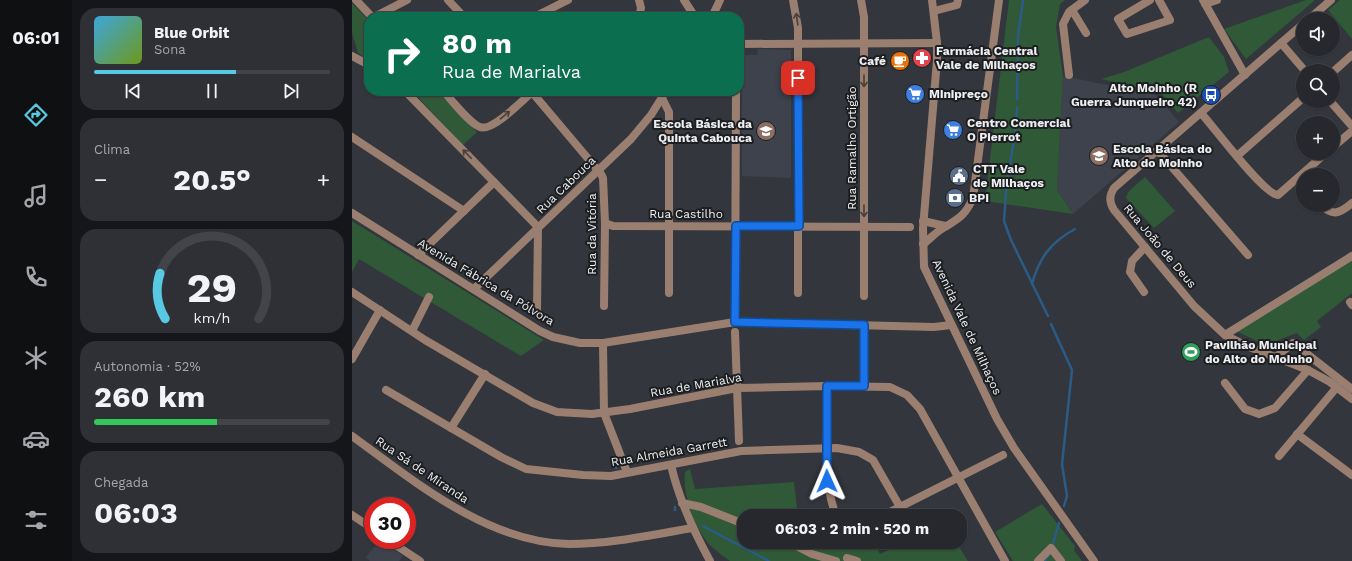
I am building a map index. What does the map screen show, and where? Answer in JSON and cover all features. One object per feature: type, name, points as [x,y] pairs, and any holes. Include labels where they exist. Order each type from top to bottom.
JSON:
[{"type":"street","points":[[356,0],[368,12]]},
{"type":"street","points":[[383,12],[406,0]]},
{"type":"street","points":[[448,0],[459,12]]},
{"type":"street","points":[[544,12],[568,0]]},
{"type":"street","points":[[639,0],[641,8],[640,12]]},
{"type":"street","points":[[684,0],[692,12]]},
{"type":"street","points":[[714,12],[720,0]]},
{"type":"street","points":[[793,0],[798,28],[798,293]]},
{"type":"street","name":"Rua Ramalho Ortigão","points":[[861,0],[864,17],[864,296]]},
{"type":"street","name":"Avenida Vale de Milhaços","points":[[932,0],[937,43],[923,221],[922,244],[924,266],[997,419],[1014,448],[1094,561]]},
{"type":"street","points":[[934,11],[957,5],[958,0]]},
{"type":"street","points":[[922,244],[945,226],[963,216],[973,198],[999,0]]},
{"type":"street","points":[[1068,75],[1062,26],[1066,16],[1085,0]]},
{"type":"street","points":[[1150,0],[1118,19],[1127,34],[1170,20],[1159,0]]},
{"type":"street","points":[[1217,0],[1204,2],[1245,75]]},
{"type":"street","points":[[1317,12],[1331,0]]},
{"type":"street","points":[[1072,10],[1086,33]]},
{"type":"street","name":"Rua João de Deus","points":[[1296,30],[1114,188],[1110,197],[1114,210],[1194,306],[1225,335],[1247,346],[1322,377],[1352,399]]},
{"type":"street","points":[[744,44],[937,43]]},
{"type":"street","points":[[1281,43],[1299,64]]},
{"type":"street","points":[[1340,66],[1352,55]]},
{"type":"street","points":[[352,56],[364,62]]},
{"type":"street","points":[[410,96],[538,227],[537,309]]},
{"type":"street","points":[[448,96],[474,123],[482,128],[489,127],[501,119],[526,96]]},
{"type":"street","name":"Rua da Vitória","points":[[536,96],[603,178],[605,223],[604,306]]},
{"type":"street","name":"Rua Cabouca","points":[[474,290],[631,139],[663,96]]},
{"type":"street","points":[[665,96],[669,112],[669,293]]},
{"type":"street","points":[[735,322],[736,96]]},
{"type":"street","points":[[1237,156],[1296,104]]},
{"type":"street","points":[[1336,108],[1352,126]]},
{"type":"street","points":[[1201,113],[1261,185],[1274,195],[1278,194],[1296,180]]},
{"type":"street","points":[[1340,141],[1352,131]]},
{"type":"street","points":[[352,137],[464,211]]},
{"type":"street","points":[[1158,151],[1248,255]]},
{"type":"street","points":[[1309,168],[1318,160]]},
{"type":"street","points":[[418,255],[494,182]]},
{"type":"street","points":[[1329,212],[1334,214],[1342,212],[1352,203]]},
{"type":"street","name":"Avenida Fábrica da Pólvora","points":[[352,213],[474,290],[553,337],[580,343],[603,343],[735,322],[934,327],[951,325]]},
{"type":"street","points":[[923,221],[945,226]]},
{"type":"street","name":"Rua Castilho","points":[[605,223],[613,226],[910,227]]},
{"type":"street","points":[[1144,292],[1130,272],[1132,262],[1145,247]]},
{"type":"street","points":[[1225,335],[1352,256]]},
{"type":"street","name":"Rua de Marialva","points":[[352,292],[412,331],[533,403],[557,412],[592,414],[604,413],[737,388],[827,386],[896,388],[911,398],[920,409],[1005,561]]},
{"type":"street","points":[[412,331],[429,297]]},
{"type":"street","points":[[352,359],[380,310]]},
{"type":"street","points":[[864,325],[864,386]]},
{"type":"street","points":[[735,332],[739,441]]},
{"type":"street","points":[[603,343],[604,413],[627,472]]},
{"type":"street","points":[[1276,357],[1293,343],[1352,389]]},
{"type":"street","points":[[1225,383],[1245,409],[1252,413],[1259,414],[1275,408],[1308,370]]},
{"type":"street","points":[[1322,377],[1327,370]]},
{"type":"street","points":[[450,428],[485,374]]},
{"type":"street","points":[[827,386],[828,490],[834,509]]},
{"type":"street","points":[[1279,456],[1337,387]]},
{"type":"street","name":"Rua Almeida Garrett","points":[[386,390],[501,457],[526,469],[583,475],[611,476],[741,451],[827,447],[859,452],[873,460],[900,507]]},
{"type":"street","points":[[1297,434],[1352,475]]},
{"type":"street","name":"Rua Sá de Miranda","points":[[352,436],[457,509],[487,523],[544,541],[568,544],[614,541],[692,528]]},
{"type":"street","points":[[896,509],[1003,455]]},
{"type":"street","points":[[671,465],[676,487],[692,528],[710,561]]},
{"type":"street","points":[[682,503],[701,507],[737,521]]},
{"type":"street","points":[[352,515],[364,523]]},
{"type":"street","points":[[402,549],[420,561]]},
{"type":"street","points":[[802,549],[812,554],[836,561]]},
{"type":"street","points":[[1038,561],[1053,550],[1061,561]]},
{"type":"street","points":[[845,560],[857,561]]},
{"type":"shaded area","name":"Escola Básica da Quinta Cabouca","points":[[758,49],[791,50],[791,178],[742,176],[742,96],[744,96],[744,55],[757,55]]},
{"type":"shaded area","name":"Escola Básica do Alto do Moinho","points":[[1063,76],[1156,95],[1179,122],[1073,214],[1057,190]]},
{"type":"shaded area","points":[[373,549],[393,549],[403,556],[399,561],[370,561],[366,557]]},
{"type":"green space","points":[[1009,0],[1065,0],[1060,4],[1056,27],[1063,76],[1057,190],[1073,214],[985,201]]},
{"type":"green space","points":[[1306,0],[1315,0],[1301,12],[1296,12],[1296,16],[1246,59],[1224,29]]},
{"type":"green space","points":[[1340,0],[1352,0],[1352,39],[1340,24],[1340,12],[1330,12],[1328,10]]},
{"type":"green space","points":[[352,3],[364,16],[364,57],[358,53],[352,33]]},
{"type":"green space","points":[[1209,37],[1224,57],[1229,72],[1178,113],[1161,93],[1101,79],[1124,72]]},
{"type":"green space","points":[[417,96],[442,96],[477,132],[463,145]]},
{"type":"green space","points":[[1145,177],[1175,211],[1154,228],[1126,198],[1128,192]]},
{"type":"green space","points":[[352,221],[544,340],[521,356],[359,259],[352,272]]},
{"type":"green space","points":[[1352,259],[1352,293],[1317,321],[1321,327],[1304,340],[1297,333],[1265,345],[1232,329]]},
{"type":"green space","points":[[690,469],[695,489],[794,482],[797,509],[737,509],[737,549],[878,549],[880,554],[891,549],[960,549],[968,561],[730,561],[712,547],[700,532],[688,502],[685,472]]},
{"type":"green space","points":[[1042,504],[1075,546],[1074,550],[1082,561],[1013,561],[995,532]]},
{"type":"waterway","points":[[1017,99],[1018,37],[1023,0]]},
{"type":"waterway","points":[[1017,108],[1016,125],[1006,192],[1004,221],[1011,240],[1048,316]]},
{"type":"waterway","points":[[1032,284],[1038,266],[1047,252],[1059,239],[1075,229]]},
{"type":"waterway","points":[[1051,324],[1072,370],[1062,464],[1067,496],[1064,506]]},
{"type":"waterway","points":[[1052,547],[1059,523]]},
{"type":"waterway","points":[[703,526],[769,561]]},
{"type":"waterway","points":[[1045,561],[1051,552]]},
{"type":"place","name":"Farmácia Central Vale de Milhaços","points":[[922,58]]},
{"type":"place","name":"Café","points":[[900,61]]},
{"type":"place","name":"Minipreço","points":[[915,94]]},
{"type":"place","name":"Alto Moinho (R Guerra Junqueiro 42)","points":[[1211,95]]},
{"type":"place","name":"Centro Comercial O Pierrot","points":[[953,130]]},
{"type":"place","name":"Escola Básica da Quinta Cabouca","points":[[766,131]]},
{"type":"place","name":"Escola Básica do Alto do Moinho","points":[[1099,156]]},
{"type":"place","name":"CTT Vale de Milhaços","points":[[959,176]]},
{"type":"place","name":"BPI","points":[[955,198]]},
{"type":"place","name":"Pavilhão Municipal do Alto do Moinho","points":[[1191,352]]},
{"type":"route","points":[[798,78],[799,226],[736,226],[735,322],[864,325],[864,386],[827,386],[827,481]]}]
